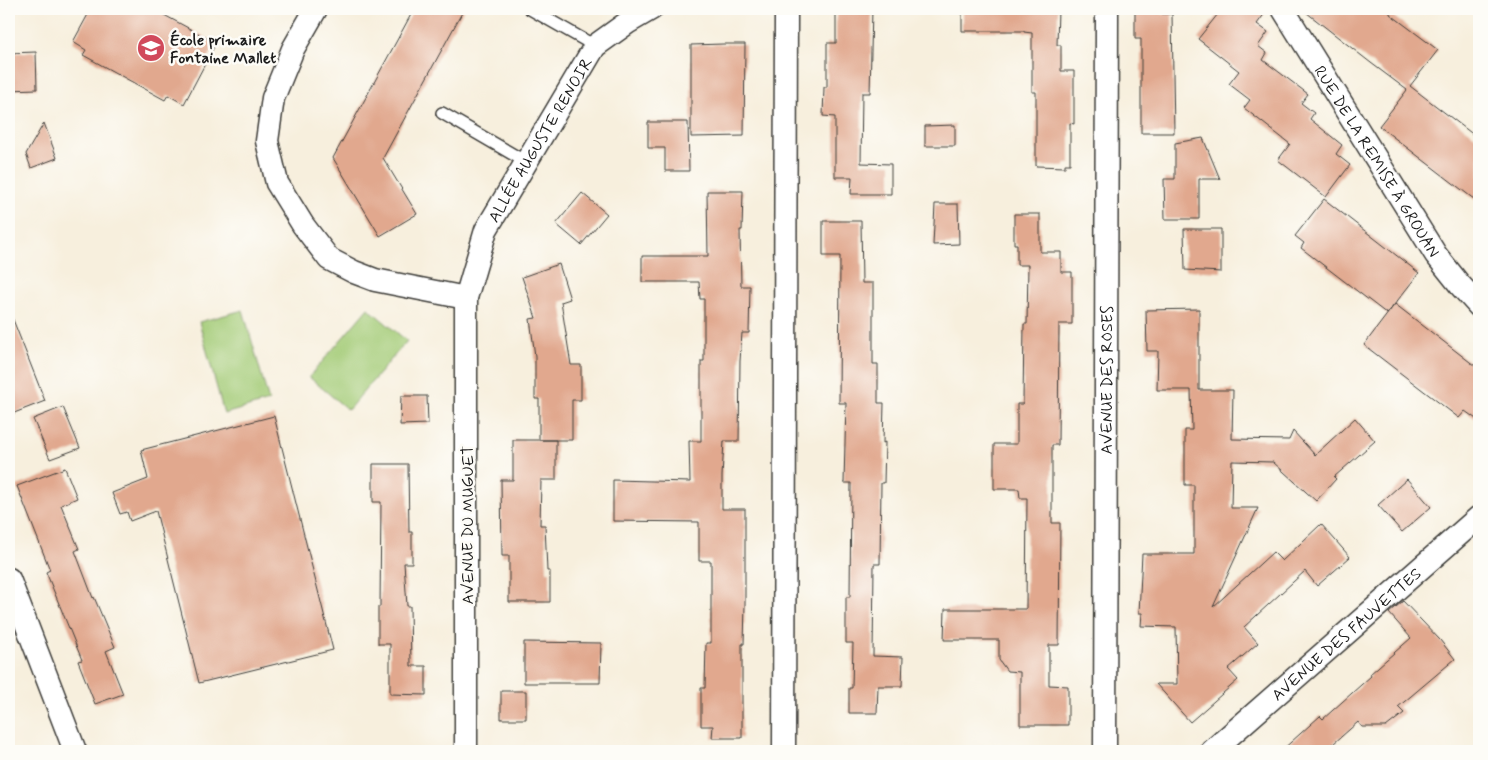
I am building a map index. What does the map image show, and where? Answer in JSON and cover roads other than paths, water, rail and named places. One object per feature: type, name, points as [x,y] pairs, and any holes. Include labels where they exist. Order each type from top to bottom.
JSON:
[{"type":"street","points":[[316,9],[293,49],[273,98],[267,141],[277,183],[303,225],[329,259],[375,280],[466,298]]},
{"type":"street","name":"ALLÉE AUGUSTE RENOIR","points":[[466,298],[486,230],[595,46],[627,22],[651,9]]},
{"type":"street","points":[[784,751],[786,9]]},
{"type":"street","name":"AVENUE DES ROSES","points":[[1104,751],[1106,9]]},
{"type":"street","name":"RUE DE LA REMISE À GROUAN","points":[[1283,9],[1436,255],[1479,306]]},
{"type":"street","name":"AVENUE DU MUGUET","points":[[466,298],[466,751]]},
{"type":"street","name":"AVENUE DES FAUVETTES","points":[[1212,751],[1479,517]]},
{"type":"street","points":[[9,579],[75,751]]},
{"type":"lane","points":[[530,9],[595,46]]},
{"type":"lane","points":[[442,113],[526,162]]},
{"type":"place","name":"École primaire Fontaine Mallet","points":[[151,48]]}]
